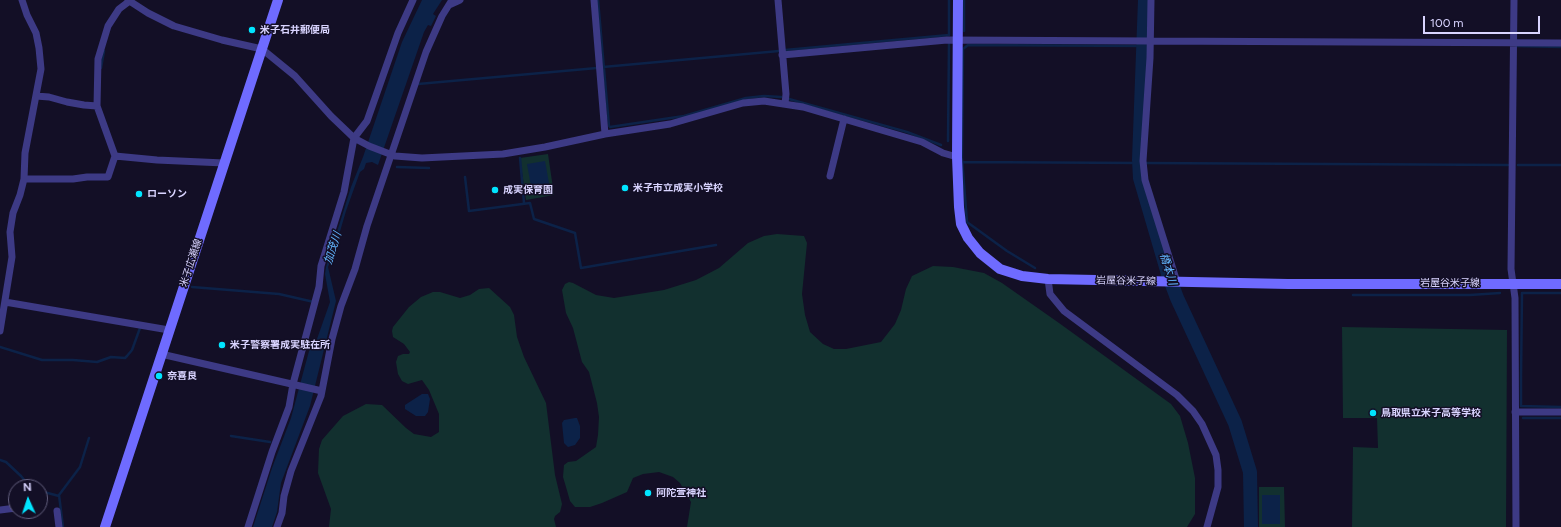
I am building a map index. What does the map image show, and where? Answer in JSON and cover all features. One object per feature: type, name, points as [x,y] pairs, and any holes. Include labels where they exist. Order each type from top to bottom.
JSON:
[{"type":"main road","name":"米子広瀬線","points":[[105,527],[278,0]]},
{"type":"main road","name":"岩屋谷米子線","points":[[958,0],[957,157],[961,224],[968,238],[980,253],[1000,269],[1022,276],[1048,279],[1288,284],[1561,284]]},
{"type":"street","points":[[0,332],[4,298],[12,257],[10,232],[13,213],[20,195],[24,178],[26,146],[40,69],[39,48],[36,33],[22,0]]},
{"type":"street","points":[[24,178],[73,179],[86,177],[108,177],[115,156],[97,106],[98,59],[102,41],[112,18],[119,9],[130,0],[148,14],[174,26],[222,40],[262,49],[295,76],[331,116],[354,138],[391,155],[416,158],[503,154],[545,147],[605,134],[670,124],[743,103],[764,101],[785,104],[844,119],[922,142],[943,153],[957,157]]},
{"type":"street","points":[[248,527],[289,407],[319,288],[321,266],[344,192],[354,138],[367,121],[398,33],[413,0]]},
{"type":"street","points":[[277,527],[282,512],[284,496],[291,471],[322,391],[332,338],[341,306],[355,269],[391,155],[426,52],[450,3],[460,0]]},
{"type":"street","points":[[594,0],[605,134]]},
{"type":"street","points":[[778,0],[786,94],[785,104]]},
{"type":"street","points":[[1151,0],[1146,41],[1143,161],[1145,180],[1172,282]]},
{"type":"street","points":[[1514,0],[1511,270],[1514,283],[1516,527]]},
{"type":"street","points":[[782,55],[917,42],[958,40],[1561,43]]},
{"type":"street","points":[[36,96],[97,106]]},
{"type":"street","points":[[830,176],[844,119]]},
{"type":"street","points":[[115,156],[224,164]]},
{"type":"street","points":[[1048,279],[1050,294],[1064,311],[1177,394],[1193,411],[1202,424],[1216,455],[1218,470],[1218,487],[1207,527]]},
{"type":"street","points":[[4,298],[169,330]]},
{"type":"street","points":[[161,354],[322,391]]},
{"type":"street","points":[[1515,412],[1561,412]]},
{"type":"street","points":[[57,511],[59,527]]},
{"type":"green space","points":[[548,154],[554,195],[526,200],[520,158]]},
{"type":"green space","points":[[777,234],[804,236],[807,243],[802,294],[805,315],[810,332],[823,344],[834,349],[846,349],[881,342],[895,324],[901,310],[906,289],[912,276],[933,266],[953,267],[984,273],[1002,283],[1059,323],[1171,404],[1180,416],[1188,443],[1195,478],[1195,514],[1187,527],[687,527],[691,502],[680,483],[673,477],[659,472],[643,474],[633,478],[627,492],[602,503],[590,507],[575,507],[570,501],[563,477],[564,465],[568,462],[576,461],[596,447],[599,417],[589,372],[582,362],[573,328],[566,313],[562,290],[565,284],[569,282],[573,283],[596,295],[614,298],[664,290],[696,280],[719,268],[748,243],[764,236]]},
{"type":"green space","points":[[489,288],[510,307],[514,315],[517,337],[524,357],[546,403],[555,475],[562,504],[560,512],[554,519],[556,527],[329,527],[331,509],[318,473],[319,449],[322,440],[343,416],[366,404],[382,405],[414,434],[431,437],[439,432],[439,414],[429,390],[422,380],[408,384],[402,381],[398,374],[396,362],[398,356],[409,354],[410,352],[404,344],[393,337],[393,327],[409,307],[421,297],[433,292],[440,292],[460,298],[470,295],[479,289]]},
{"type":"green space","points":[[1342,327],[1507,330],[1506,527],[1352,527],[1353,447],[1378,448],[1377,418],[1343,418]]},
{"type":"green space","points":[[1259,487],[1284,487],[1285,527],[1259,527]]},
{"type":"water","name":"加茂川","points":[[422,0],[442,0],[433,14],[436,16],[431,26],[428,25],[424,32],[378,165],[372,162],[366,163],[364,169],[360,172],[346,211],[328,267],[336,301],[310,406],[281,483],[277,512],[272,527],[253,527],[272,468],[291,418],[309,351],[314,346],[317,339],[330,302],[325,274],[326,267],[351,187],[363,157],[402,42]]},
{"type":"water","points":[[545,161],[550,189],[532,192],[527,164]]},
{"type":"water","points":[[422,394],[428,394],[430,399],[428,412],[425,416],[416,416],[405,409],[405,405]]},
{"type":"water","points":[[577,418],[580,426],[580,438],[575,445],[568,447],[564,443],[562,423],[564,420]]},
{"type":"water","points":[[1262,495],[1280,495],[1280,524],[1262,524]]},
{"type":"waterway","points":[[598,0],[609,126]]},
{"type":"waterway","points":[[785,50],[949,35],[949,0]]},
{"type":"waterway","points":[[964,0],[964,31]]},
{"type":"waterway","name":"橋本川","points":[[1145,0],[1139,160],[1140,178],[1168,274],[1177,298],[1235,423],[1250,472],[1251,527]]},
{"type":"waterway","points":[[948,141],[949,43]]},
{"type":"waterway","points":[[1035,268],[1007,251],[967,222],[962,158],[963,49],[968,45],[1144,46]]},
{"type":"waterway","points":[[1516,46],[1561,47]]},
{"type":"waterway","points":[[101,68],[104,51]]},
{"type":"waterway","points":[[603,67],[779,51]]},
{"type":"waterway","points":[[418,84],[597,68]]},
{"type":"waterway","points":[[610,127],[684,116],[746,98],[764,96],[781,97]]},
{"type":"waterway","points":[[789,99],[907,132],[941,145]]},
{"type":"waterway","points":[[520,158],[524,203]]},
{"type":"waterway","points":[[963,162],[1139,163]]},
{"type":"waterway","points":[[1146,163],[1508,165]]},
{"type":"waterway","points":[[1518,165],[1561,165]]},
{"type":"waterway","points":[[397,167],[429,168]]},
{"type":"waterway","points":[[465,177],[469,211],[530,203],[534,219],[575,233],[581,268],[716,245]]},
{"type":"waterway","points":[[192,287],[279,294],[314,302]]},
{"type":"waterway","points":[[1353,295],[1470,295],[1500,293]]},
{"type":"waterway","points":[[1561,293],[1522,293],[1521,378],[1521,406],[1561,407]]},
{"type":"waterway","points":[[0,347],[42,360],[97,362],[111,357],[125,358],[132,350],[140,328]]},
{"type":"waterway","points":[[1523,418],[1561,418]]},
{"type":"waterway","points":[[231,436],[270,442]]},
{"type":"waterway","points":[[63,527],[59,495],[80,467],[89,438]]},
{"type":"waterway","points":[[0,460],[6,462],[23,479]]},
{"type":"waterway","points":[[48,493],[59,496]]},
{"type":"place","name":"米子石井郵便局","points":[[252,30]]},
{"type":"place","name":"米子市立成実小学校","points":[[625,188]]},
{"type":"place","name":"成実保育園","points":[[495,190]]},
{"type":"place","name":"ローソン","points":[[139,194]]},
{"type":"place","name":"米子警察署成実駐在所","points":[[222,345]]},
{"type":"place","name":"奈喜良","points":[[159,376]]},
{"type":"place","name":"鳥取県立米子高等学校","points":[[1373,413]]},
{"type":"place","name":"阿陀萱神社","points":[[648,493]]}]
